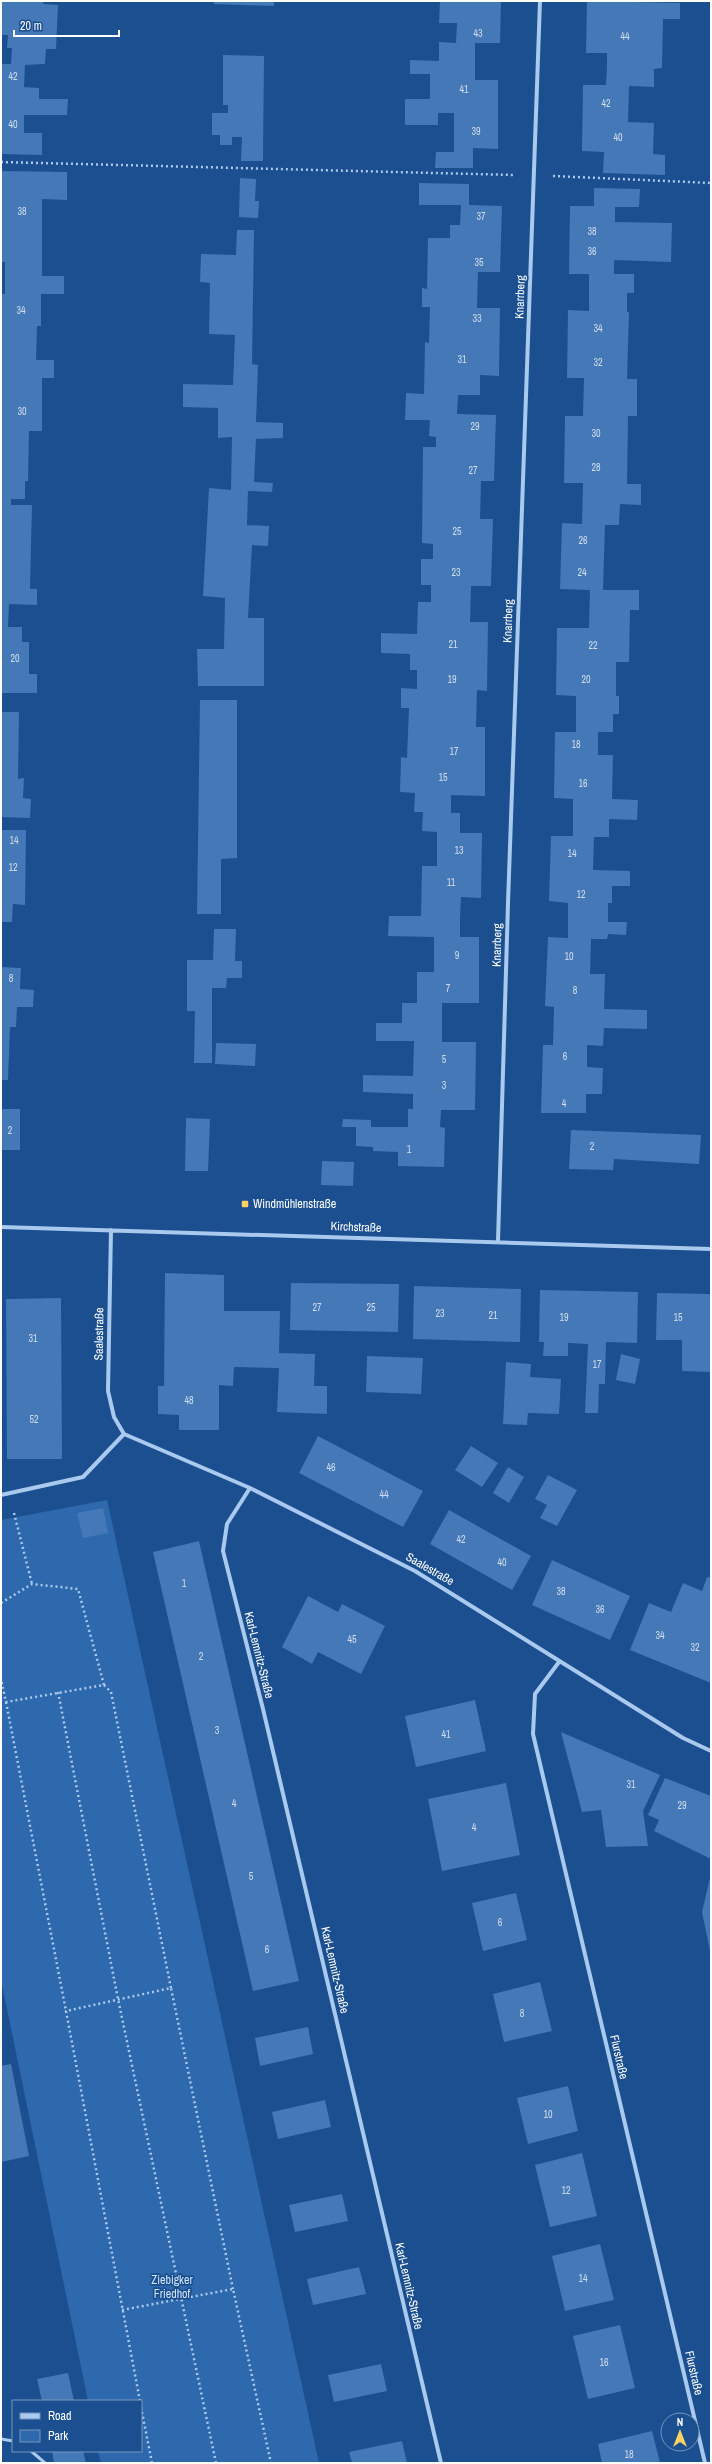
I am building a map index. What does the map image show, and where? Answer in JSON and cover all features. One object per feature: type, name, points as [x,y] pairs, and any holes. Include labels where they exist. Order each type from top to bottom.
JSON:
[{"type":"street","name":"Knarrberg","points":[[498,1242],[508,887],[540,1]]},
{"type":"street","name":"Kirchstraße","points":[[1,1227],[711,1249]]},
{"type":"street","name":"Saalestraße","points":[[111,1230],[108,1391],[114,1417],[124,1434],[250,1488],[415,1570],[505,1625],[558,1662],[683,1738],[711,1751]]},
{"type":"street","points":[[1,1496],[84,1477],[103,1459],[124,1434]]},
{"type":"street","name":"Karl-Lemnitz-Straße","points":[[250,1488],[227,1524],[223,1551],[265,1717],[441,2463]]},
{"type":"street","name":"Flurstraße","points":[[558,1662],[535,1694],[533,1734],[705,2463]]},
{"type":"lane","points":[[1,2439],[12,2441]]},
{"type":"lane","points":[[32,2452],[45,2463]]},
{"type":"path","points":[[1,162],[534,176],[711,183]]},
{"type":"path","points":[[11,1494],[32,1584]]},
{"type":"path","points":[[1,1603],[32,1584],[78,1589],[104,1685],[111,1692],[233,2289],[271,2463]]},
{"type":"path","points":[[1,1679],[140,2400]]},
{"type":"path","points":[[6,1702],[104,1685]]},
{"type":"path","points":[[58,1692],[118,1999],[180,2299],[216,2463]]},
{"type":"path","points":[[66,2011],[171,1988]]},
{"type":"path","points":[[122,2310],[233,2289]]},
{"type":"path","points":[[142,2412],[152,2463]]},
{"type":"green space","name":"Ziebigker Friedhof","points":[[107,1500],[319,2463],[101,2463],[98,2452],[142,2452],[142,2400],[88,2400],[1,1980],[1,1520]]},
{"type":"building","points":[[1,1],[44,1],[43,4],[58,5],[56,49],[46,49],[45,64],[25,65],[24,87],[39,88],[39,99],[68,99],[67,115],[24,115],[24,133],[42,133],[42,155],[1,154],[1,64],[11,64],[12,48],[7,48],[8,35],[1,35]]},
{"type":"building","points":[[214,1],[274,1],[274,6],[214,4]]},
{"type":"building","points":[[440,1],[501,1],[500,43],[475,43],[475,80],[498,80],[498,149],[473,148],[473,168],[435,168],[436,152],[454,152],[454,113],[438,113],[438,125],[405,125],[405,99],[430,99],[430,74],[410,74],[410,60],[439,61],[439,42],[456,43],[457,23],[439,23]]},
{"type":"building","points":[[587,1],[680,3],[680,19],[663,19],[662,68],[654,69],[654,87],[629,86],[628,122],[654,123],[653,154],[665,155],[665,175],[603,173],[604,152],[582,151],[583,85],[606,85],[607,67],[607,53],[586,53]]},
{"type":"building","points":[[223,55],[264,56],[263,161],[241,161],[242,137],[232,137],[232,145],[220,145],[220,135],[212,135],[212,113],[228,113],[228,105],[223,105]]},
{"type":"building","points":[[1,171],[67,172],[67,200],[42,199],[42,276],[64,276],[64,294],[41,294],[41,326],[37,326],[36,360],[54,360],[54,378],[42,378],[42,431],[29,431],[28,481],[25,481],[25,499],[11,499],[11,505],[32,505],[30,589],[37,589],[37,605],[9,604],[8,627],[22,627],[22,642],[29,642],[29,674],[37,674],[37,693],[1,693],[1,294],[5,294],[5,262],[1,262]]},
{"type":"building","points":[[240,178],[256,179],[255,201],[259,201],[258,218],[239,217]]},
{"type":"building","points":[[419,183],[469,184],[469,205],[502,206],[500,272],[478,272],[477,308],[500,308],[499,376],[480,375],[480,395],[458,395],[457,414],[496,415],[494,481],[481,481],[480,519],[493,519],[491,586],[471,586],[470,622],[488,622],[487,691],[477,690],[476,727],[485,727],[485,796],[451,795],[451,813],[460,813],[460,833],[482,833],[481,898],[461,897],[460,918],[460,937],[479,937],[479,1003],[442,1003],[442,1042],[476,1042],[475,1110],[441,1110],[440,1127],[445,1128],[444,1167],[398,1166],[398,1152],[373,1151],[373,1147],[356,1146],[356,1127],[342,1127],[343,1119],[371,1120],[371,1127],[408,1127],[408,1109],[413,1109],[413,1094],[363,1092],[363,1075],[413,1076],[414,1041],[376,1041],[376,1023],[402,1023],[402,1003],[417,1003],[417,972],[434,972],[434,937],[388,936],[389,916],[421,916],[422,866],[437,866],[437,832],[422,831],[423,812],[414,812],[415,793],[400,792],[401,757],[407,758],[409,708],[401,708],[401,688],[417,689],[417,670],[410,670],[410,654],[381,653],[381,633],[417,634],[418,602],[431,602],[431,585],[421,585],[421,559],[433,559],[433,544],[422,543],[423,447],[436,447],[436,437],[429,436],[430,420],[405,420],[406,393],[424,394],[425,342],[429,343],[430,307],[422,307],[422,288],[427,289],[428,238],[450,238],[450,225],[460,225],[461,205],[419,205]]},
{"type":"building","points":[[594,188],[640,189],[639,207],[615,207],[615,222],[672,223],[671,262],[614,260],[614,274],[634,274],[634,293],[627,293],[627,312],[629,312],[627,379],[637,379],[637,416],[628,416],[627,484],[641,484],[641,505],[620,504],[619,525],[605,525],[603,590],[639,590],[639,610],[630,610],[629,662],[616,662],[616,696],[619,696],[619,714],[613,714],[613,732],[598,732],[598,755],[613,755],[612,799],[638,800],[637,820],[609,819],[609,837],[594,837],[593,870],[630,871],[630,886],[612,886],[612,903],[608,903],[608,922],[627,922],[626,935],[608,934],[607,939],[591,939],[590,974],[605,974],[604,1009],[647,1010],[647,1029],[604,1028],[603,1046],[587,1045],[587,1067],[603,1068],[602,1094],[586,1094],[586,1113],[541,1113],[543,1045],[553,1045],[554,1007],[545,1006],[548,937],[568,938],[568,903],[549,901],[551,836],[573,836],[573,799],[554,798],[555,732],[576,732],[576,696],[556,695],[557,628],[589,628],[590,590],[560,589],[562,523],[582,524],[583,483],[564,483],[565,416],[583,416],[584,378],[567,378],[568,310],[589,311],[589,274],[569,274],[570,206],[594,206]]},
{"type":"building","points":[[237,230],[254,230],[252,364],[258,365],[256,422],[283,423],[283,438],[256,439],[254,482],[273,483],[272,492],[248,491],[247,525],[269,526],[268,546],[252,545],[248,618],[264,618],[264,686],[198,686],[197,649],[224,649],[225,598],[203,596],[209,488],[231,490],[232,437],[218,438],[218,408],[183,407],[183,384],[233,385],[235,335],[209,334],[210,283],[200,282],[201,254],[236,255]]},
{"type":"building","points":[[200,700],[237,700],[237,858],[221,859],[221,914],[197,914]]},
{"type":"building","points":[[1,712],[19,712],[18,779],[24,778],[23,798],[31,799],[30,818],[1,817]]},
{"type":"building","points":[[1,830],[26,830],[25,905],[13,904],[12,922],[1,922]]},
{"type":"building","points":[[214,929],[236,929],[235,961],[242,961],[242,978],[227,978],[226,988],[212,988],[212,1063],[194,1063],[195,1011],[187,1011],[187,960],[213,960]]},
{"type":"building","points":[[1,967],[21,968],[20,989],[34,990],[33,1007],[17,1007],[16,1027],[10,1027],[8,1080],[1,1080]]},
{"type":"building","points":[[216,1043],[256,1044],[255,1066],[215,1064]]},
{"type":"building","points":[[1,1109],[20,1109],[20,1150],[1,1150]]},
{"type":"building","points":[[186,1118],[210,1119],[208,1171],[185,1171]]},
{"type":"building","points":[[571,1130],[701,1135],[699,1164],[614,1159],[613,1170],[569,1169]]},
{"type":"building","points":[[322,1161],[354,1162],[353,1186],[321,1185]]},
{"type":"building","points":[[165,1273],[224,1275],[224,1311],[280,1311],[279,1353],[315,1354],[314,1386],[327,1386],[327,1414],[277,1412],[279,1368],[234,1367],[233,1386],[219,1385],[219,1430],[179,1430],[179,1415],[158,1414],[158,1386],[164,1386]]},
{"type":"building","points":[[291,1283],[399,1284],[398,1332],[290,1330]]},
{"type":"building","points":[[414,1286],[521,1289],[520,1342],[413,1339]]},
{"type":"building","points":[[540,1290],[638,1292],[637,1343],[606,1342],[605,1384],[599,1384],[598,1413],[585,1413],[588,1344],[568,1343],[568,1356],[543,1356],[544,1342],[539,1342]]},
{"type":"building","points":[[657,1293],[711,1294],[711,1372],[682,1371],[682,1340],[656,1340]]},
{"type":"building","points":[[61,1298],[62,1459],[7,1459],[6,1299]]},
{"type":"building","points":[[621,1354],[640,1359],[635,1384],[616,1380]]},
{"type":"building","points":[[367,1356],[423,1358],[421,1394],[366,1392]]},
{"type":"building","points":[[506,1362],[531,1364],[530,1377],[561,1379],[559,1414],[528,1413],[527,1425],[503,1424]]},
{"type":"building","points":[[318,1436],[423,1491],[403,1527],[299,1473]]},
{"type":"building","points":[[471,1446],[498,1463],[482,1487],[455,1470]]},
{"type":"building","points":[[508,1467],[524,1477],[509,1503],[493,1493]]},
{"type":"building","points":[[548,1475],[577,1490],[557,1526],[540,1518],[547,1505],[535,1499]]},
{"type":"building","points":[[103,1508],[108,1533],[83,1538],[77,1513]]},
{"type":"building","points":[[449,1510],[531,1556],[512,1590],[430,1544]]},
{"type":"building","points":[[199,1541],[299,1981],[253,1991],[153,1552]]},
{"type":"building","points":[[552,1560],[630,1596],[610,1640],[532,1605]]},
{"type":"building","points":[[707,1577],[711,1578],[711,1683],[630,1650],[649,1603],[671,1612],[683,1583],[702,1591]]},
{"type":"building","points":[[308,1596],[338,1612],[342,1604],[385,1626],[361,1674],[318,1652],[312,1664],[282,1647]]},
{"type":"building","points":[[475,1700],[486,1751],[416,1767],[405,1716]]},
{"type":"building","points":[[561,1732],[660,1775],[643,1811],[648,1846],[606,1847],[601,1810],[582,1812]]},
{"type":"building","points":[[665,1778],[711,1796],[711,1859],[654,1831],[659,1820],[648,1815]]},
{"type":"building","points":[[506,1783],[520,1855],[442,1871],[428,1799]]},
{"type":"building","points":[[710,1878],[711,1879],[710,1951],[702,1912]]},
{"type":"building","points":[[516,1893],[527,1940],[483,1951],[472,1903]]},
{"type":"building","points":[[540,1982],[552,2031],[504,2042],[493,1994]]},
{"type":"building","points":[[308,2027],[313,2054],[260,2066],[255,2038]]},
{"type":"building","points":[[11,2064],[29,2156],[1,2162],[1,2066]]},
{"type":"building","points":[[568,2086],[578,2131],[528,2144],[517,2098]]},
{"type":"building","points":[[325,2100],[331,2127],[278,2139],[272,2112]]},
{"type":"building","points":[[582,2153],[597,2216],[550,2227],[535,2165]]},
{"type":"building","points":[[342,2194],[348,2221],[295,2232],[289,2205]]},
{"type":"building","points":[[600,2244],[614,2300],[565,2311],[552,2256]]},
{"type":"building","points":[[359,2267],[366,2294],[313,2305],[307,2279]]},
{"type":"building","points":[[620,2325],[635,2388],[588,2399],[573,2336]]},
{"type":"building","points":[[381,2364],[387,2391],[334,2402],[328,2375]]},
{"type":"building","points":[[68,2373],[74,2400],[42,2400],[37,2379]]},
{"type":"building","points":[[652,2431],[660,2463],[602,2463],[598,2444]]},
{"type":"building","points":[[402,2441],[407,2463],[352,2463],[349,2452]]},
{"type":"building","points":[[52,2452],[83,2452],[86,2463],[54,2463]]},
{"type":"place","name":"Windmühlenstraße","points":[[245,1204]]}]
